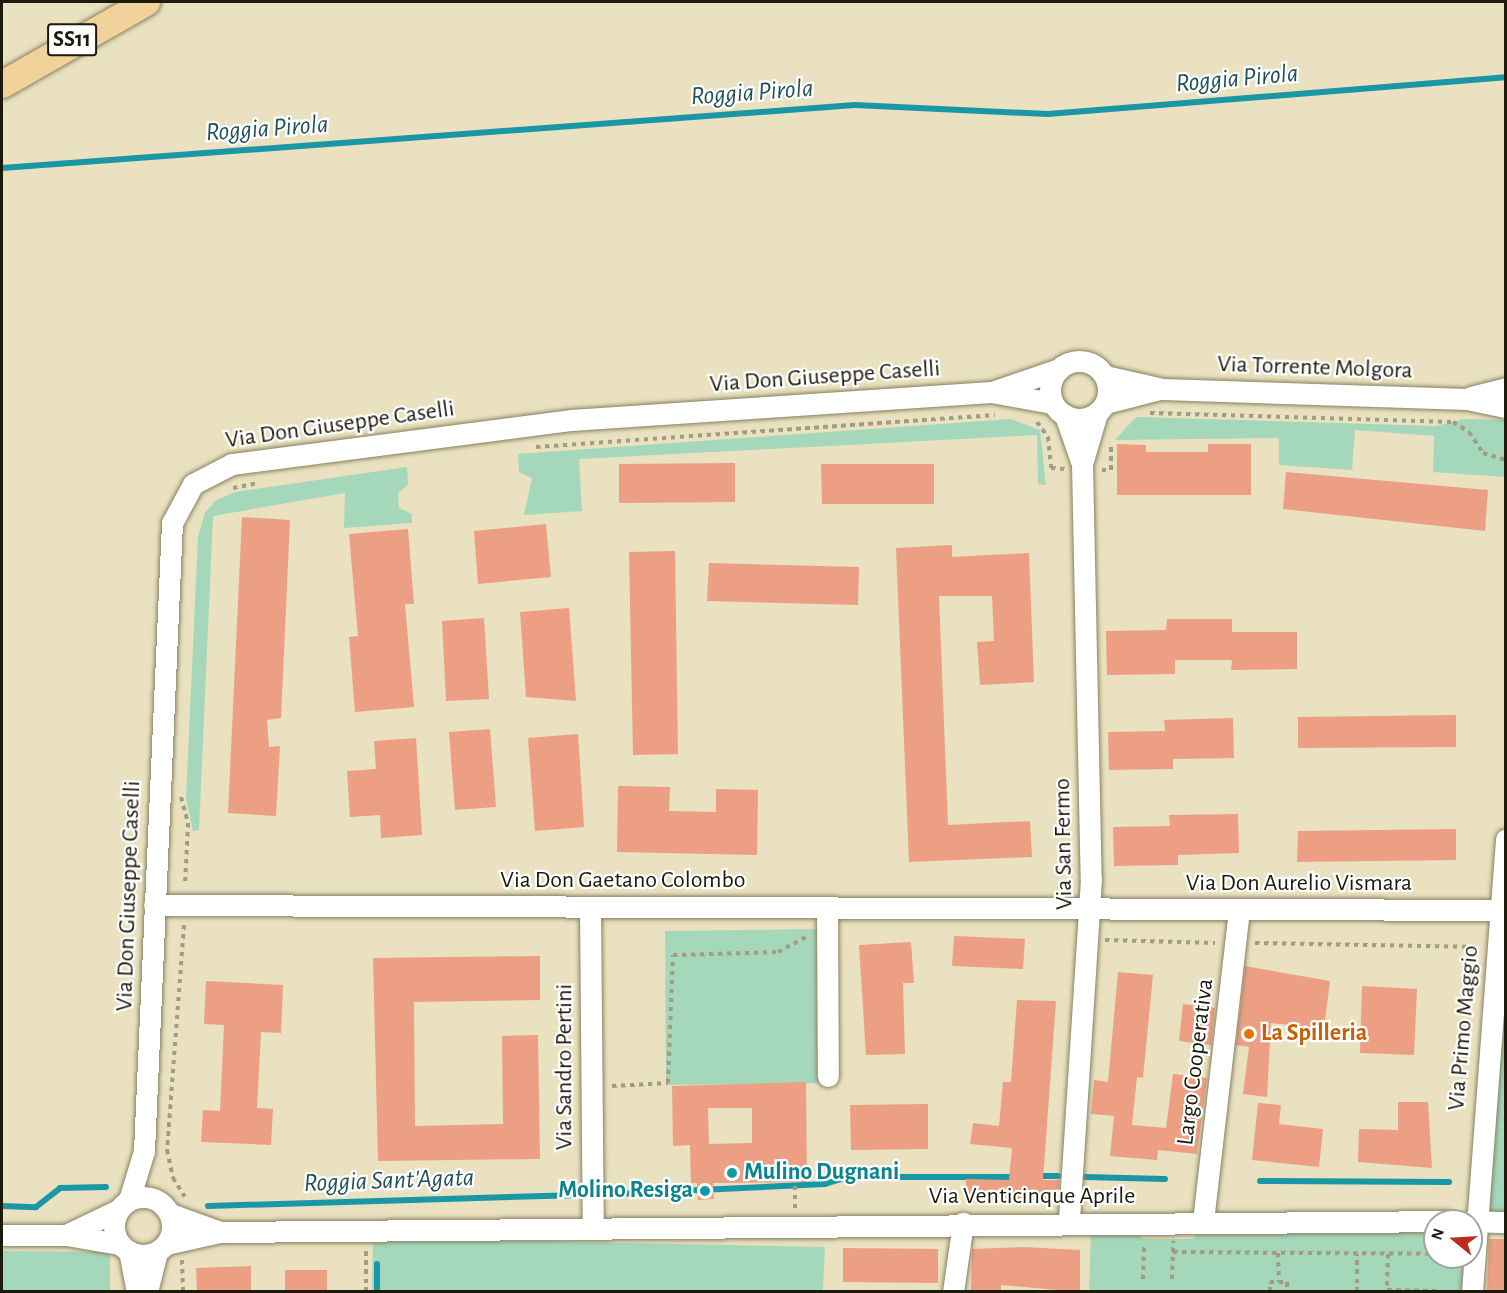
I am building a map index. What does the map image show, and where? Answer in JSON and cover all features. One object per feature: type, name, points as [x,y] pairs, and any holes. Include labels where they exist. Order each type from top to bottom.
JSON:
[{"type":"main road","name":"SS11","points":[[2,84],[146,2]]},
{"type":"street","name":"Via Torrente Molgora","points":[[1059,369],[1083,361],[1105,376],[1162,388],[1467,399],[1506,407]]},
{"type":"street","points":[[1059,369],[1051,382],[1082,467]]},
{"type":"street","name":"Via Don Giuseppe Caselli","points":[[124,1205],[144,1151],[172,523],[186,493],[203,476],[228,465],[332,448],[571,420],[991,392],[1059,369]]},
{"type":"street","points":[[1082,467],[1101,408],[1105,376]]},
{"type":"street","name":"Via Torrente Molgora","points":[[1059,409],[1078,419],[1101,408],[1162,388]]},
{"type":"street","name":"Via Torrente Molgora","points":[[1467,399],[1506,388]]},
{"type":"street","name":"Via Don Giuseppe Caselli","points":[[991,392],[1059,409]]},
{"type":"street","name":"Via San Fermo","points":[[1069,1222],[1091,909],[1082,467]]},
{"type":"street","name":"Via Primo Maggio","points":[[1473,1209],[1496,947],[1503,911],[1506,839]]},
{"type":"street","name":"Via Don Gaetano Colombo","points":[[154,905],[1091,909]]},
{"type":"street","name":"Via Sandro Pertini","points":[[590,907],[592,1227]]},
{"type":"street","points":[[827,908],[828,1076]]},
{"type":"street","name":"Via Don Aurelio Vismara","points":[[1091,909],[1503,911]]},
{"type":"street","name":"Largo Cooperativa","points":[[1203,1221],[1239,910]]},
{"type":"street","name":"Via Don Giuseppe Caselli","points":[[144,1151],[166,1208]]},
{"type":"street","points":[[66,1235],[145,1196],[166,1208],[162,1248],[147,1292]]},
{"type":"street","points":[[124,1205],[114,1227],[124,1248],[137,1292]]},
{"type":"street","name":"Via Venticinque Aprile","points":[[166,1208],[207,1232]]},
{"type":"street","name":"Via Venticinque Aprile","points":[[162,1248],[207,1232],[1145,1221],[1423,1221]]},
{"type":"street","points":[[1483,1221],[1506,1222]]},
{"type":"street","points":[[953,1292],[963,1223]]},
{"type":"street","points":[[2,1235],[66,1235],[124,1248],[162,1248]]},
{"type":"street","name":"Via Primo Maggio","points":[[1472,1269],[1472,1292]]},
{"type":"path","points":[[1147,413],[1453,422],[1469,432],[1483,453],[1506,460]]},
{"type":"path","points":[[530,448],[1003,414]]},
{"type":"path","points":[[1028,418],[1046,432],[1051,468],[1082,467],[1111,470],[1111,436]]},
{"type":"path","points":[[226,490],[269,482]]},
{"type":"path","points":[[182,786],[188,823],[167,1150],[178,1188],[199,1205],[207,1232],[200,1252],[182,1256],[183,1292]]},
{"type":"path","points":[[591,1086],[668,1083],[673,955],[778,952],[827,929]]},
{"type":"path","points":[[1089,940],[1496,947]]},
{"type":"path","points":[[795,1169],[795,1193]]},
{"type":"path","points":[[1143,1279],[1145,1221]]},
{"type":"path","points":[[1172,1279],[1174,1221]]},
{"type":"path","points":[[366,1292],[366,1249],[378,1249]]},
{"type":"path","points":[[1173,1252],[1423,1254]]},
{"type":"path","points":[[1278,1253],[1279,1282]]},
{"type":"path","points":[[1356,1292],[1357,1254]]},
{"type":"path","points":[[1388,1254],[1387,1290],[1441,1291]]},
{"type":"path","points":[[1270,1292],[1270,1282],[1287,1282],[1287,1292]]},
{"type":"green space","points":[[1136,417],[1436,426],[1464,419],[1504,420],[1505,477],[1433,472],[1434,436],[1355,430],[1352,470],[1279,465],[1279,438],[1115,440]]},
{"type":"green space","points":[[1011,419],[1040,430],[1046,485],[1038,484],[1037,435],[579,459],[582,511],[524,515],[532,478],[519,472],[518,454]]},
{"type":"green space","points":[[407,467],[408,485],[398,493],[399,508],[412,514],[412,523],[344,528],[345,493],[213,516],[199,830],[193,831],[186,798],[198,537],[205,513],[215,501],[235,492]]},
{"type":"green space","points":[[1505,913],[1505,1220],[1483,1220],[1483,1209],[1474,1209]]},
{"type":"green space","points":[[828,929],[828,1083],[666,1085],[665,931]]},
{"type":"green space","points":[[1423,1225],[1423,1269],[1465,1269],[1464,1291],[1089,1292],[1091,1230],[1130,1228],[1143,1239],[1193,1239],[1198,1228]]},
{"type":"green space","points":[[373,1238],[825,1247],[823,1291],[372,1292]]},
{"type":"green space","points":[[2,1251],[110,1252],[110,1291],[2,1292]]},
{"type":"building","points":[[1117,444],[1146,445],[1146,452],[1208,452],[1208,444],[1251,444],[1251,495],[1117,495]]},
{"type":"building","points":[[735,463],[735,502],[619,503],[619,464]]},
{"type":"building","points":[[821,464],[934,464],[934,504],[822,504]]},
{"type":"building","points":[[1286,472],[1488,490],[1485,531],[1283,509]]},
{"type":"building","points":[[242,517],[290,520],[281,718],[267,720],[269,747],[280,746],[276,816],[228,813]]},
{"type":"building","points":[[546,524],[551,577],[478,584],[474,531]]},
{"type":"building","points":[[408,529],[414,604],[405,604],[414,707],[355,712],[349,637],[358,636],[349,534]]},
{"type":"building","points":[[952,545],[952,557],[1029,553],[1034,682],[980,685],[977,642],[994,641],[992,596],[939,596],[948,825],[1030,821],[1032,857],[909,862],[896,548]]},
{"type":"building","points":[[675,551],[678,754],[633,755],[629,552]]},
{"type":"building","points":[[709,563],[859,567],[858,605],[707,601]]},
{"type":"building","points":[[569,608],[576,701],[526,697],[520,612]]},
{"type":"building","points":[[484,618],[489,699],[446,701],[442,621]]},
{"type":"building","points":[[1167,619],[1232,619],[1232,632],[1297,632],[1297,669],[1231,670],[1232,660],[1175,660],[1175,674],[1107,675],[1106,631],[1166,630]]},
{"type":"building","points":[[1456,715],[1456,747],[1298,748],[1298,717]]},
{"type":"building","points":[[1233,718],[1234,758],[1173,759],[1173,769],[1109,770],[1108,732],[1165,731],[1164,720]]},
{"type":"building","points":[[490,729],[496,807],[455,810],[449,732]]},
{"type":"building","points":[[578,734],[584,827],[535,831],[528,738]]},
{"type":"building","points":[[416,738],[422,835],[381,838],[380,815],[350,817],[347,771],[376,769],[374,741]]},
{"type":"building","points":[[618,786],[670,787],[669,811],[716,812],[716,789],[758,790],[757,855],[617,852]]},
{"type":"building","points":[[1238,814],[1239,853],[1178,855],[1178,865],[1114,866],[1113,827],[1170,826],[1169,815]]},
{"type":"building","points":[[1456,829],[1456,860],[1297,862],[1298,831]]},
{"type":"building","points":[[954,936],[1025,939],[1023,969],[952,966]]},
{"type":"building","points":[[911,942],[914,983],[903,983],[905,1054],[866,1055],[859,945]]},
{"type":"building","points":[[540,956],[540,1000],[414,1002],[415,1126],[503,1124],[502,1036],[538,1035],[540,1159],[378,1161],[373,958]]},
{"type":"building","points":[[1245,966],[1330,981],[1324,1029],[1271,1023],[1267,1097],[1243,1094],[1249,1047],[1236,1045]]},
{"type":"building","points":[[1118,972],[1153,975],[1143,1078],[1137,1077],[1132,1125],[1166,1128],[1173,1074],[1207,1078],[1197,1154],[1158,1150],[1157,1160],[1110,1156],[1114,1116],[1091,1114],[1094,1080],[1108,1082]]},
{"type":"building","points":[[206,981],[283,985],[281,1033],[261,1032],[257,1108],[273,1109],[271,1145],[201,1142],[203,1110],[220,1111],[224,1025],[204,1024]]},
{"type":"building","points":[[1362,986],[1417,989],[1414,1055],[1360,1053]]},
{"type":"building","points":[[1017,1000],[1056,1001],[1043,1180],[1059,1180],[1058,1200],[966,1198],[966,1179],[1009,1180],[1012,1148],[970,1144],[973,1123],[999,1126],[1003,1082],[1011,1082]]},
{"type":"building","points":[[1183,1004],[1215,1008],[1211,1045],[1179,1041]]},
{"type":"building","points":[[806,1082],[807,1182],[713,1183],[714,1199],[698,1200],[697,1183],[691,1183],[690,1145],[673,1146],[672,1086]],"holes":[[[708,1108],[752,1108],[752,1143],[709,1144]]]},
{"type":"building","points":[[1398,1102],[1428,1102],[1432,1168],[1358,1162],[1359,1129],[1398,1130]]},
{"type":"building","points":[[1258,1103],[1281,1105],[1279,1124],[1323,1129],[1319,1167],[1252,1160]]},
{"type":"building","points":[[928,1104],[928,1149],[851,1150],[850,1105]]},
{"type":"building","points":[[1489,1239],[1506,1239],[1506,1292],[1487,1292]]},
{"type":"building","points":[[1023,1247],[1080,1250],[1080,1292],[1001,1285],[1001,1292],[971,1292],[972,1249]]},
{"type":"building","points":[[843,1248],[938,1249],[938,1283],[843,1282]]},
{"type":"building","points":[[251,1266],[251,1292],[197,1292],[196,1268]]},
{"type":"building","points":[[285,1270],[327,1270],[327,1292],[285,1292]]},
{"type":"waterway","name":"Roggia Pirola","points":[[2,168],[855,105],[1048,114],[1506,77]]},
{"type":"waterway","name":"Roggia Sant'Agata","points":[[1036,1176],[1058,1176]]},
{"type":"waterway","name":"Roggia Sant'Agata","points":[[614,1194],[825,1184],[848,1177],[1017,1177]]},
{"type":"waterway","name":"Roggia Sant'Agata","points":[[1085,1177],[1165,1179]]},
{"type":"waterway","name":"Roggia Sant'Agata","points":[[1260,1181],[1449,1182]]},
{"type":"waterway","name":"Roggia Sant'Agata","points":[[2,1206],[36,1207],[60,1188],[106,1187]]},
{"type":"waterway","name":"Roggia Sant'Agata","points":[[208,1206],[571,1195]]},
{"type":"waterway","points":[[377,1264],[377,1292]]},
{"type":"place","name":"La Spilleria","points":[[1249,1034]]},
{"type":"place","name":"Mulino Dugnani","points":[[732,1173]]},
{"type":"place","name":"Molino Resiga","points":[[705,1191]]}]
